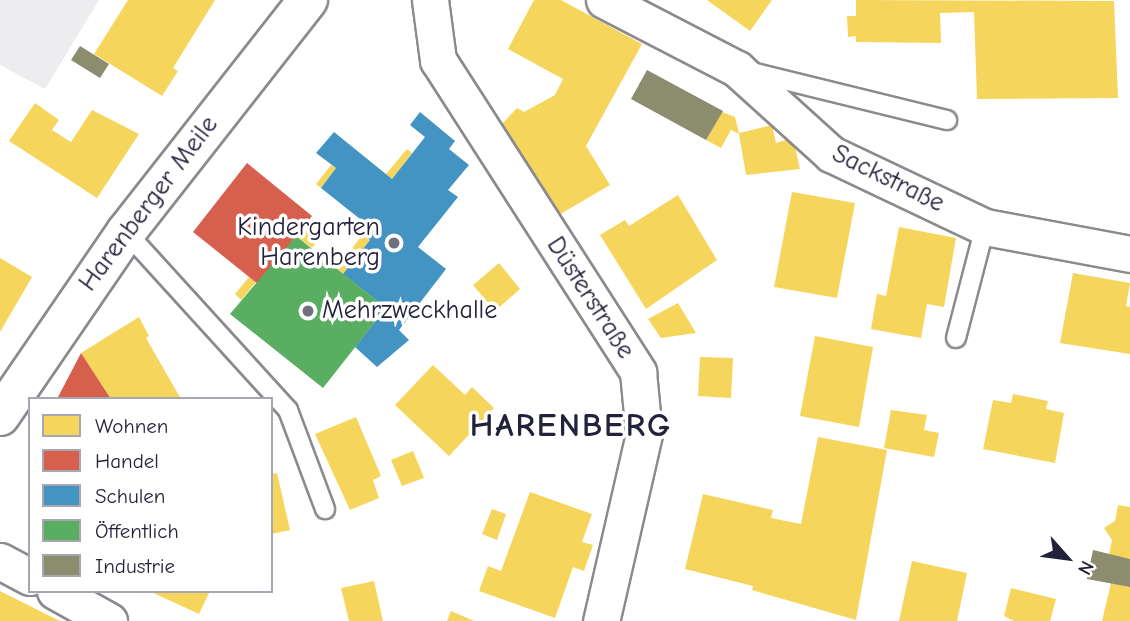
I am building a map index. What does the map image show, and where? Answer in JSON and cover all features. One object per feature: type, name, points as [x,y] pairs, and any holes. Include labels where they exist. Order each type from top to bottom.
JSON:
[{"type":"main road","name":"Harenberger Meile","points":[[0,416],[126,232],[309,0]]},
{"type":"street","name":"Düsterstraße","points":[[430,0],[438,60],[638,372],[645,434],[601,621]]},
{"type":"street","name":"Sackstraße","points":[[604,0],[737,69],[831,154],[985,227],[1130,254]]},
{"type":"street","points":[[0,561],[28,577]]},
{"type":"street","points":[[59,593],[109,621]]},
{"type":"lane","points":[[737,69],[947,120]]},
{"type":"lane","points":[[956,338],[985,227]]},
{"type":"lane","points":[[126,232],[288,410],[325,509]]},
{"type":"shaded area","points":[[0,0],[99,0],[45,89],[0,65]]},
{"type":"building: Wohnen","points":[[128,0],[215,0],[173,68],[178,71],[162,96],[94,54]]},
{"type":"building: Wohnen","points":[[534,0],[561,0],[642,44],[586,146],[610,185],[557,216],[501,125],[517,108],[524,112],[555,95],[563,79],[508,49]]},
{"type":"building: Wohnen","points":[[707,0],[772,0],[750,31]]},
{"type":"building: Wohnen","points":[[856,0],[1114,1],[1118,98],[977,99],[974,12],[940,13],[941,43],[856,42],[856,36],[848,37],[847,16],[856,16]]},
{"type":"building: Wohnen","points":[[35,103],[59,120],[52,130],[71,142],[92,110],[139,134],[97,198],[9,141]]},
{"type":"building: Wohnen","points":[[722,112],[735,117],[739,133],[772,125],[776,143],[793,138],[800,169],[746,175],[739,134],[731,130],[721,148],[706,140]]},
{"type":"building: Wohnen","points":[[407,149],[412,153],[392,179],[386,174]]},
{"type":"building: Wohnen","points":[[331,165],[336,168],[321,188],[316,184]]},
{"type":"building: Wohnen","points":[[792,192],[855,203],[837,298],[774,287]]},
{"type":"building: Wohnen","points":[[678,195],[717,260],[646,309],[600,235],[625,220],[629,226]]},
{"type":"building: Wohnen","points":[[304,226],[319,239],[312,248],[296,236]]},
{"type":"building: Wohnen","points":[[899,227],[956,238],[944,307],[927,304],[921,338],[871,329],[877,294],[886,296]]},
{"type":"building: Wohnen","points":[[363,234],[370,240],[343,274],[337,268]]},
{"type":"building: Wohnen","points":[[0,258],[32,277],[0,332]]},
{"type":"building: Wohnen","points":[[499,263],[520,289],[495,311],[473,285]]},
{"type":"building: Wohnen","points":[[1073,273],[1130,283],[1126,306],[1130,307],[1130,354],[1060,343]]},
{"type":"building: Wohnen","points":[[249,277],[256,282],[241,300],[235,294]]},
{"type":"building: Wohnen","points":[[678,303],[696,333],[661,338],[648,319]]},
{"type":"building: Wohnen","points":[[139,317],[149,336],[146,338],[180,397],[110,397],[81,353]]},
{"type":"building: Wohnen","points":[[815,336],[873,347],[859,427],[800,416]]},
{"type":"building: Wohnen","points":[[700,357],[733,358],[731,398],[698,396]]},
{"type":"building: Wohnen","points":[[433,365],[465,395],[472,387],[494,408],[449,456],[395,405]]},
{"type":"building: Wohnen","points":[[1013,394],[1048,401],[1046,409],[1064,413],[1055,463],[983,449],[993,400],[1011,403]]},
{"type":"building: Wohnen","points":[[891,410],[927,415],[924,430],[939,433],[934,457],[884,448]]},
{"type":"building: Wohnen","points":[[356,417],[381,476],[373,480],[379,498],[350,510],[315,434]]},
{"type":"building: Wohnen","points":[[818,437],[887,450],[856,620],[752,590],[753,586],[685,569],[703,494],[773,510],[771,518],[801,524]]},
{"type":"building: Wohnen","points":[[413,451],[424,478],[402,486],[391,460]]},
{"type":"building: Wohnen","points":[[277,473],[290,530],[273,534],[273,474]]},
{"type":"building: Wohnen","points":[[530,492],[592,514],[582,542],[593,545],[584,571],[573,567],[555,618],[479,591],[488,566],[501,571]]},
{"type":"building: Wohnen","points":[[1118,505],[1130,507],[1130,559],[1109,555],[1112,540],[1104,528],[1115,521]]},
{"type":"building: Wohnen","points":[[492,509],[506,514],[497,540],[482,534]]},
{"type":"building: Wohnen","points":[[912,561],[967,573],[957,621],[899,621]]},
{"type":"building: Wohnen","points":[[374,581],[383,621],[349,621],[341,588]]},
{"type":"building: Wohnen","points":[[1111,583],[1130,587],[1130,621],[1102,621]]},
{"type":"building: Wohnen","points":[[1011,588],[1056,599],[1050,621],[1014,621],[1004,616]]},
{"type":"building: Wohnen","points":[[0,591],[60,621],[0,621]]},
{"type":"building: Wohnen","points":[[153,593],[209,593],[199,614]]},
{"type":"building: Wohnen","points":[[451,611],[474,621],[447,621]]},
{"type":"building: Handel","points":[[247,163],[312,216],[258,284],[193,232]]},
{"type":"building: Handel","points":[[81,353],[110,397],[58,397]]},
{"type":"building: Schulen","name":"Kindergarten Harenberg","points":[[420,112],[455,141],[449,149],[469,165],[448,190],[458,197],[418,247],[446,269],[399,330],[409,340],[377,367],[355,347],[386,308],[343,274],[370,240],[354,227],[360,219],[321,188],[336,168],[316,153],[334,132],[392,179],[425,137],[410,125]]},
{"type":"building: Öffentlich","name":"Mehrzweckhalle","points":[[296,236],[386,308],[323,388],[230,314]]},
{"type":"building: Industrie","points":[[80,46],[109,64],[100,78],[71,60]]},
{"type":"building: Industrie","points":[[647,70],[723,111],[706,140],[631,99]]},
{"type":"building: Industrie","points":[[1093,550],[1130,559],[1130,587],[1087,579]]},
{"type":"place","name":"Kindergarten Harenberg","points":[[394,243]]},
{"type":"place","name":"Mehrzweckhalle","points":[[308,311]]},
{"type":"district","name":"HARENBERG","points":[[571,426]]}]
